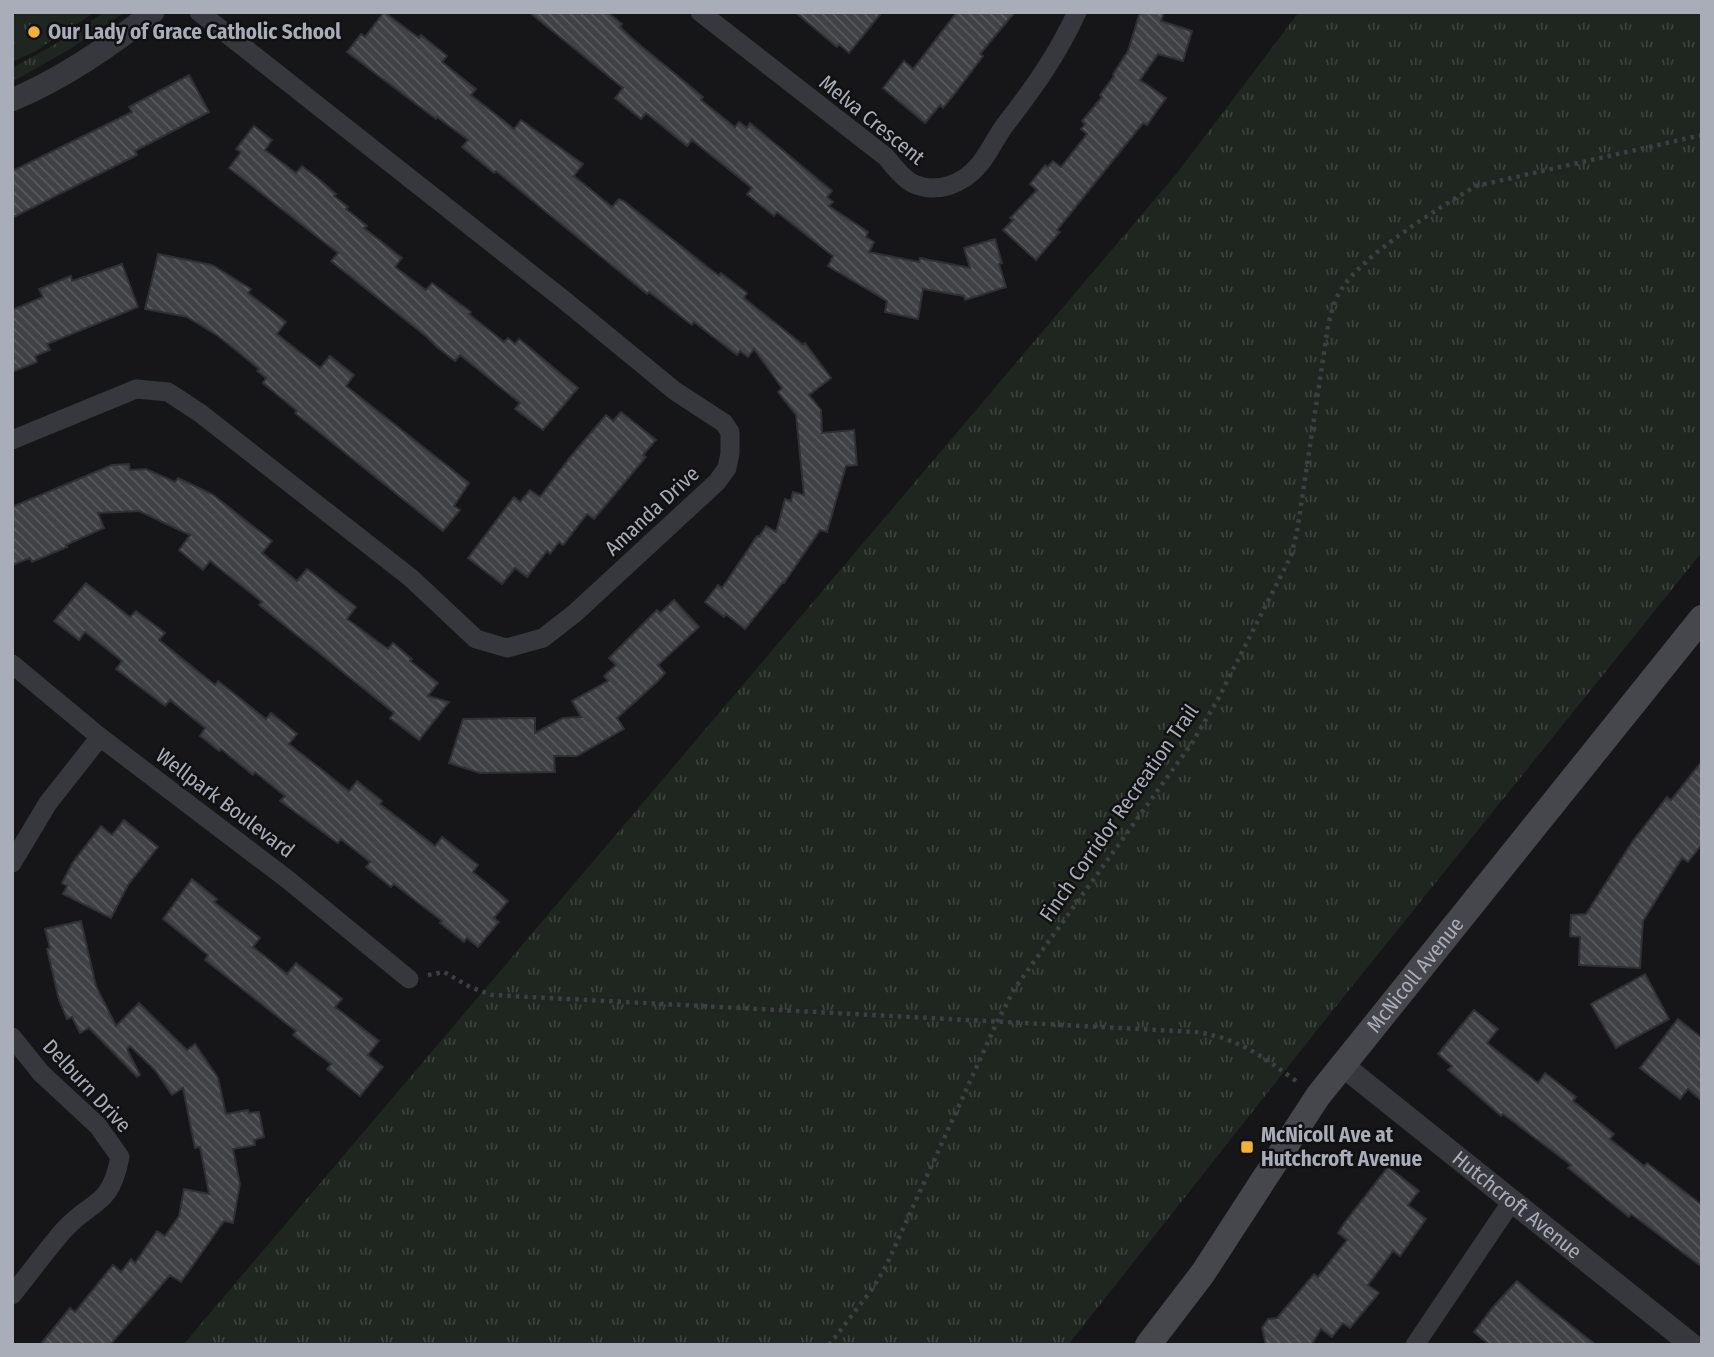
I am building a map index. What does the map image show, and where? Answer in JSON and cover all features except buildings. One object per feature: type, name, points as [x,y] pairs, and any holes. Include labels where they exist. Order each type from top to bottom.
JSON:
[{"type":"main road","name":"McNicoll Avenue","points":[[1148,1345],[1203,1273],[1312,1104],[1702,618]]},
{"type":"street","points":[[12,100],[58,78],[115,43],[153,12]]},
{"type":"street","name":"Amanda Drive","points":[[12,440],[136,389],[168,392],[411,578],[476,639],[507,648],[543,638],[575,613],[717,482],[727,468],[730,432],[724,423],[675,391],[199,12]]},
{"type":"street","name":"Melva Crescent","points":[[700,12],[886,157],[900,174],[912,183],[929,188],[946,187],[966,178],[981,163],[995,138],[1042,78],[1077,12]]},
{"type":"street","name":"Wellpark Boulevard","points":[[12,664],[100,737],[287,879],[409,979]]},
{"type":"street","points":[[12,863],[48,803],[100,737]]},
{"type":"street","name":"Delburn Drive","points":[[12,1037],[41,1073],[98,1126],[120,1157],[117,1177],[104,1198],[65,1229],[12,1295]]},
{"type":"street","name":"Hutchcroft Avenue","points":[[1342,1065],[1692,1345]]},
{"type":"street","points":[[1415,1345],[1512,1200]]},
{"type":"path","name":"Finch Corridor Recreation Trail","points":[[829,1345],[873,1288],[886,1266],[997,1021],[1015,988],[1192,743],[1218,699],[1291,556],[1297,532],[1328,326],[1333,305],[1352,275],[1423,220],[1476,186],[1702,135]]},
{"type":"path","points":[[409,979],[444,972],[470,988],[492,995],[1196,1032],[1219,1035],[1240,1044],[1296,1081]]},
{"type":"green space","name":"Our Lady of Grace Catholic School","points":[[17,12],[95,12],[34,52],[12,62],[12,20]]},
{"type":"green space","points":[[105,12],[125,12],[70,49],[12,82],[12,68]]},
{"type":"green space","points":[[1299,12],[1702,12],[1702,552],[1325,1020],[1068,1345],[183,1345],[1177,173]]},
{"type":"place","name":"Our Lady of Grace Catholic School","points":[[34,32]]},
{"type":"place","name":"McNicoll Ave at Hutchcroft Avenue","points":[[1247,1147]]}]
